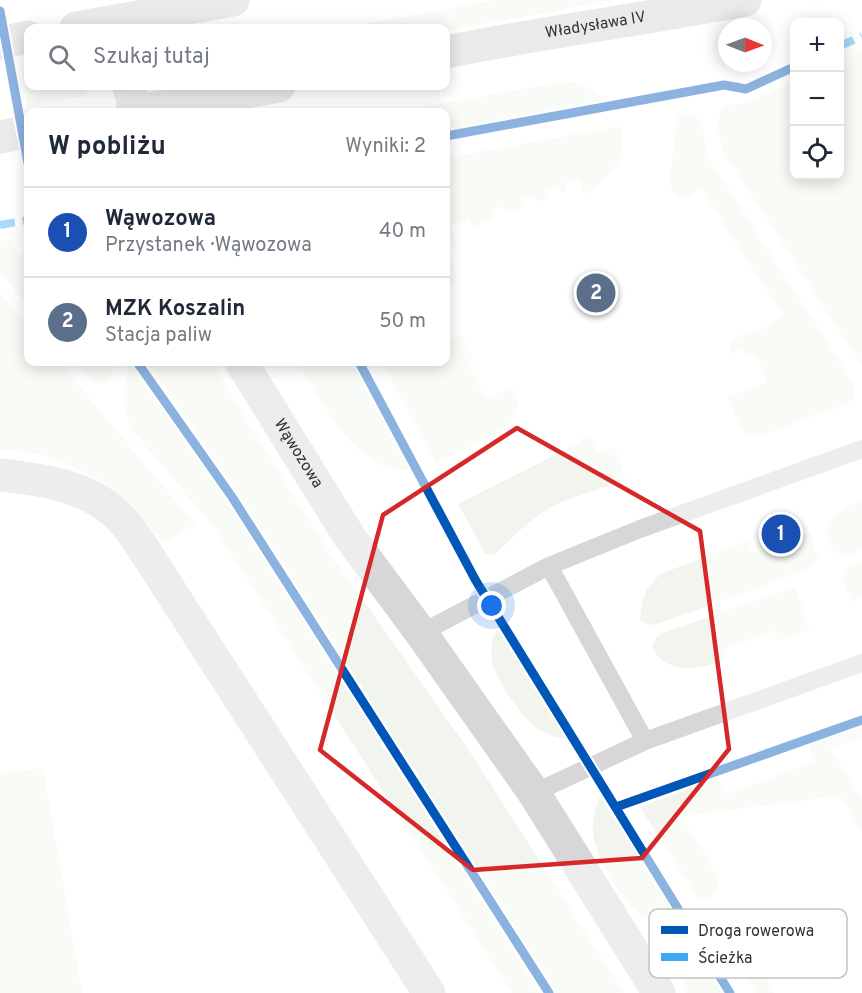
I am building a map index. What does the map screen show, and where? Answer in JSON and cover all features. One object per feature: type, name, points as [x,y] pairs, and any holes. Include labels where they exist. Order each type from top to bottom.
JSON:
[{"type":"main road","points":[[121,24],[233,0]]},
{"type":"main road","name":"Władysława IV","points":[[450,51],[745,0]]},
{"type":"main road","points":[[0,43],[24,38]]},
{"type":"main road","points":[[156,108],[257,90]]},
{"type":"main road","points":[[0,136],[24,132]]},
{"type":"street","points":[[130,90],[133,108]]},
{"type":"street","name":"Wąwozowa","points":[[244,366],[349,536],[534,793],[649,977]]},
{"type":"street","points":[[0,475],[39,479],[88,494],[124,521],[429,993]]},
{"type":"street","name":"Wąwozowa","points":[[650,978],[659,993]]},
{"type":"lane","points":[[421,633],[549,566],[640,529],[862,448]]},
{"type":"lane","points":[[549,566],[645,741]]},
{"type":"lane","points":[[534,793],[645,741],[862,663]]},
{"type":"highlighted area","points":[[517,428],[700,531],[729,749],[642,858],[473,870],[320,750],[383,515]]},
{"type":"shaded area","points":[[498,0],[614,0],[450,30],[450,24],[364,24]]},
{"type":"shaded area","points":[[862,51],[862,366],[722,149],[718,122],[724,106],[746,103],[790,83],[790,180],[844,180],[844,59]]},
{"type":"shaded area","points":[[21,69],[24,69],[24,85]]},
{"type":"shaded area","points":[[566,81],[584,85],[607,101],[450,129],[450,108],[418,108]]},
{"type":"shaded area","points":[[25,90],[86,90],[87,93],[85,96],[28,106]]},
{"type":"shaded area","points":[[686,113],[697,118],[704,136],[707,156],[855,385],[853,399],[847,404],[758,436],[748,435],[740,427],[728,397],[767,382],[758,358],[738,349],[735,349],[731,355],[730,344],[736,337],[766,327],[783,315],[701,189],[682,198],[672,191],[670,180],[678,115]]},
{"type":"shaded area","points":[[621,126],[623,139],[620,159],[615,167],[603,181],[585,195],[578,178],[565,183],[568,190],[562,193],[558,186],[545,190],[549,198],[537,202],[534,195],[522,199],[525,207],[507,213],[504,206],[491,210],[494,219],[473,227],[469,219],[450,225],[450,157]]},
{"type":"shaded area","points":[[450,225],[457,245],[450,248]]},
{"type":"shaded area","points":[[12,239],[19,255],[24,254],[24,301],[0,272],[0,241]]},
{"type":"shaded area","points":[[450,257],[455,271],[455,282],[450,285]]},
{"type":"shaded area","points":[[0,292],[24,321],[24,366],[62,366],[195,524],[164,544],[129,504],[97,479],[49,457],[16,450],[0,450]]},
{"type":"shaded area","points":[[460,334],[474,361],[469,365],[485,399],[509,389],[513,390],[517,410],[514,418],[501,430],[436,463],[384,366],[450,366],[450,337],[451,339]]},
{"type":"shaded area","points":[[79,366],[114,366],[111,376],[106,381],[98,384],[92,381]]},
{"type":"shaded area","points":[[128,366],[132,366],[226,499],[540,993],[512,993],[216,530],[134,432],[126,413],[124,390]]},
{"type":"shaded area","points":[[150,366],[215,366],[329,552],[468,749],[624,993],[557,993],[238,493]]},
{"type":"shaded area","points":[[300,366],[353,366],[409,470],[390,468],[373,460],[357,447],[342,431]]},
{"type":"shaded area","points":[[586,436],[590,436],[598,453],[614,447],[625,475],[623,480],[561,502],[526,525],[495,554],[485,553],[458,504],[577,444]]},
{"type":"shaded area","points":[[862,501],[862,550],[848,555],[839,554],[832,548],[828,539],[830,521],[840,511]]},
{"type":"shaded area","points":[[810,533],[818,559],[811,568],[663,622],[651,625],[640,621],[642,603],[647,589],[660,574],[748,541],[753,553]]},
{"type":"shaded area","points":[[862,562],[862,598],[851,602],[843,578],[848,568]]},
{"type":"shaded area","points":[[795,587],[810,629],[777,641],[773,630],[723,650],[727,659],[696,668],[685,668],[666,663],[652,647],[657,637],[663,633]]},
{"type":"shaded area","points":[[497,628],[565,738],[548,734],[532,724],[505,690],[492,660],[492,641]]},
{"type":"shaded area","points":[[862,726],[862,737],[829,748],[862,799],[862,832],[839,796],[681,816],[713,868],[718,882],[712,895],[699,900],[640,807],[717,778],[726,794],[815,762],[809,745]]},
{"type":"shaded area","points":[[43,768],[82,993],[0,993],[0,773]]},
{"type":"shaded area","points":[[600,796],[670,909],[649,909],[648,918],[630,905],[621,894],[605,868],[595,843],[593,823]]},
{"type":"shaded area","points":[[685,978],[713,978],[722,993],[685,993]]},
{"type":"shaded area","points":[[747,978],[766,978],[775,993],[756,993]]},
{"type":"marked path","points":[[844,44],[862,36]]},
{"type":"marked path","points":[[0,225],[24,221]]},
{"type":"cycle path","points":[[0,11],[24,141]]},
{"type":"cycle path","points":[[450,135],[724,85],[746,89],[790,69]]},
{"type":"cycle path","points":[[140,366],[232,497],[549,993]]},
{"type":"cycle path","points":[[361,366],[476,581],[678,909]]},
{"type":"cycle path","points":[[616,807],[862,720]]},
{"type":"cycle path","points":[[721,978],[730,993]]},
{"type":"place","name":"MZK Koszalin","points":[[596,293]]},
{"type":"place","name":"Wąwozowa","points":[[781,534]]}]
